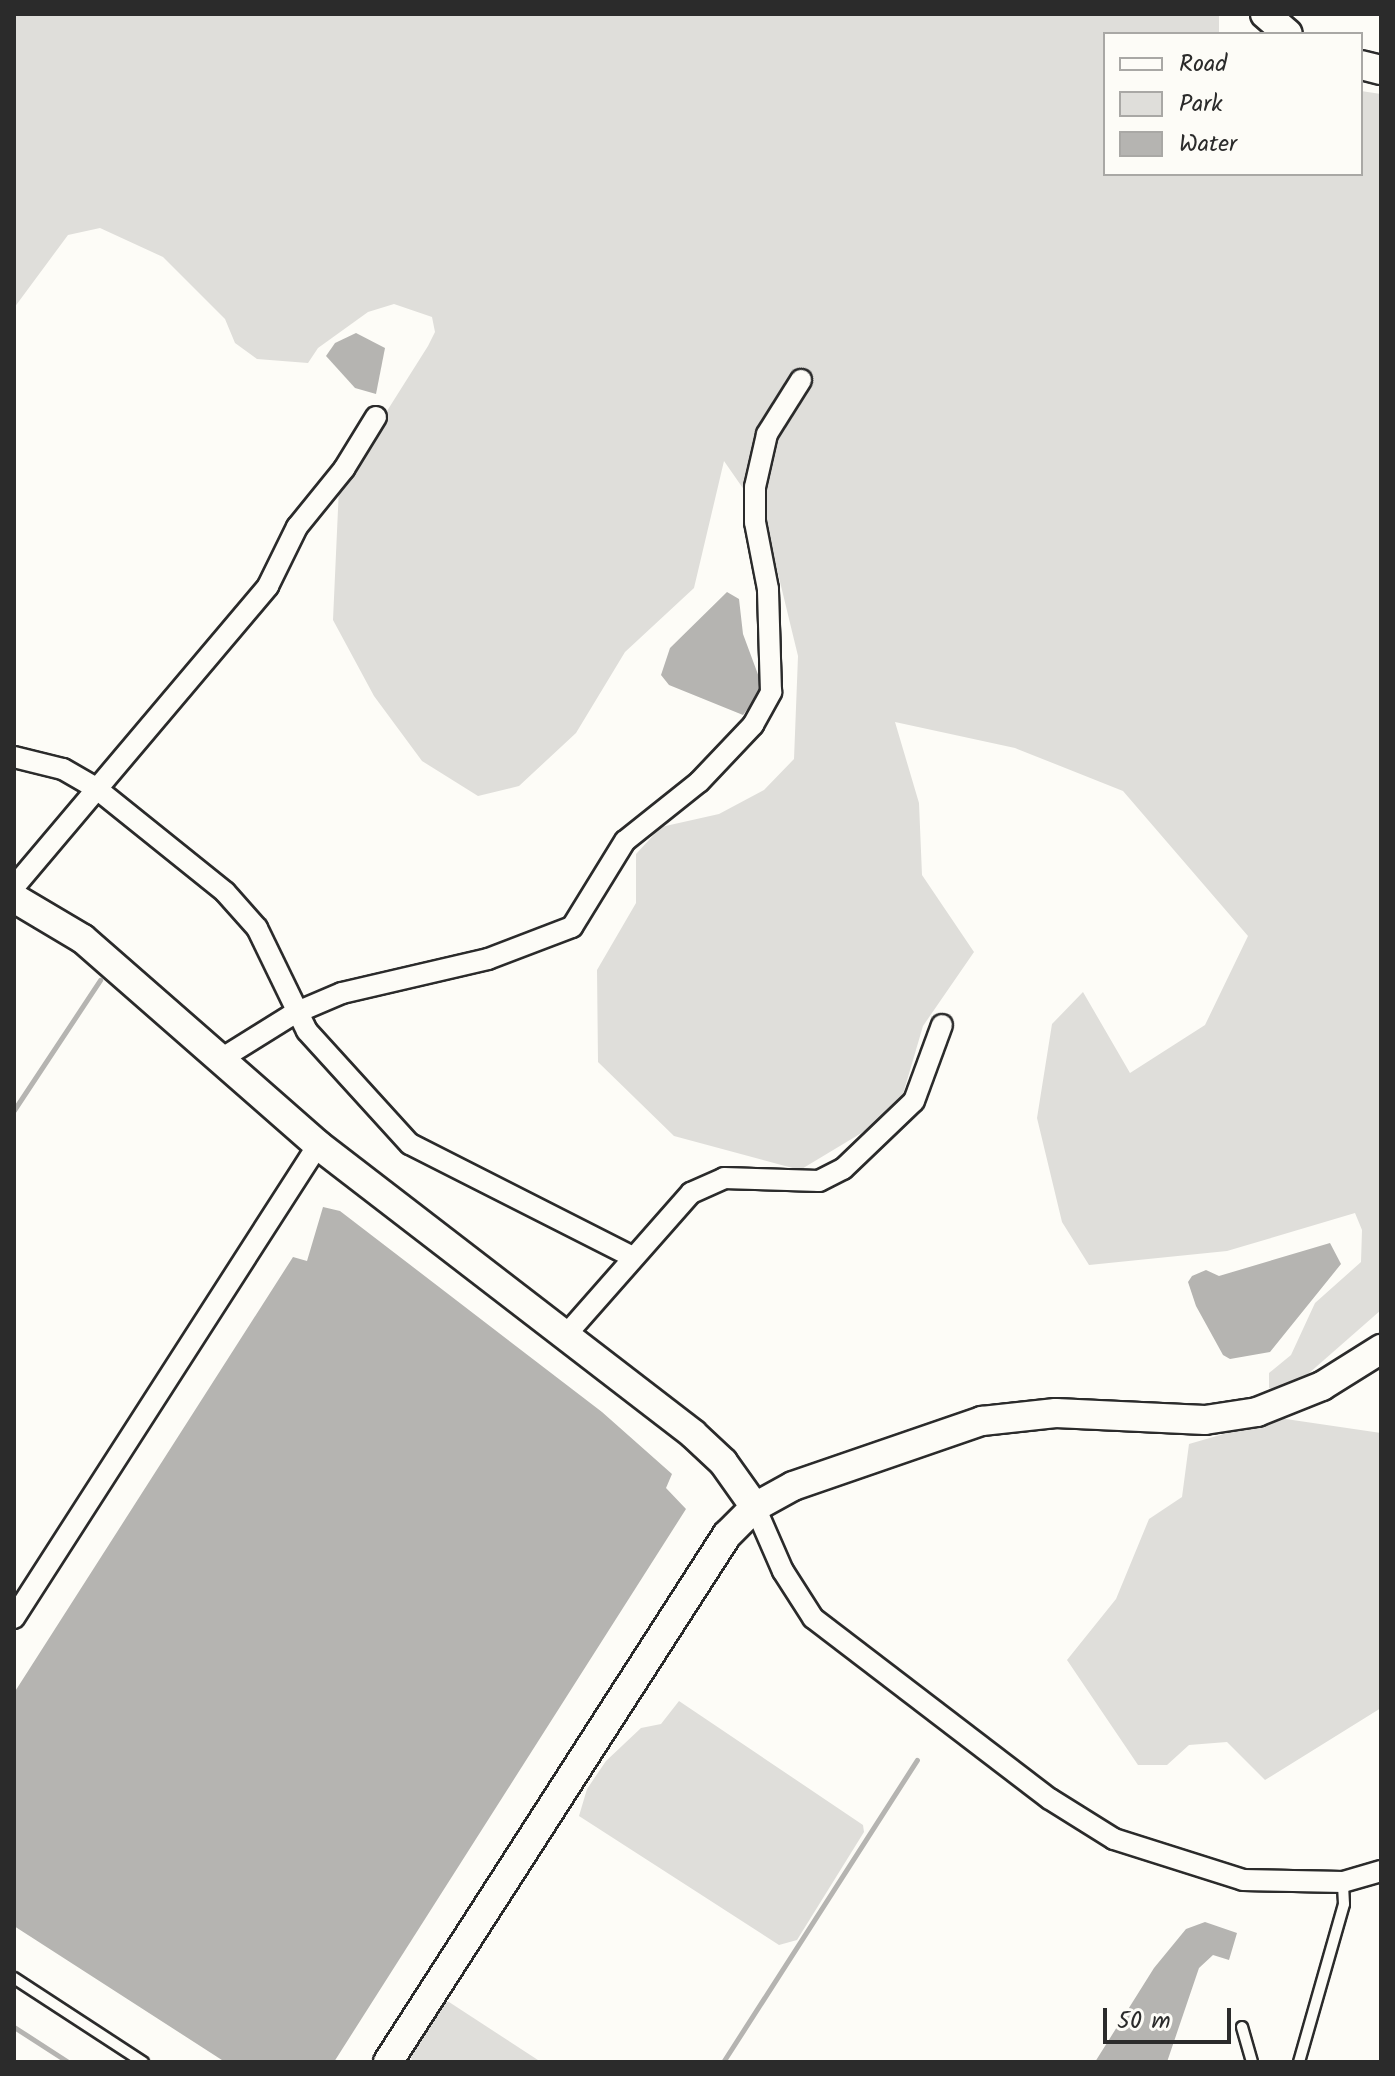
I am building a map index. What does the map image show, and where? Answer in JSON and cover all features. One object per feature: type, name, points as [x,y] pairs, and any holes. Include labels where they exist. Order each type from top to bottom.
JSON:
[{"type":"street","points":[[1265,14],[1286,32]]},
{"type":"street","points":[[221,1059],[295,1013],[374,982],[488,959],[572,927],[625,841],[715,766],[765,711],[771,692],[768,589],[755,522],[755,487],[767,434],[801,380]]},
{"type":"street","points":[[14,887],[268,586],[297,527],[344,469],[376,417]]},
{"type":"street","points":[[14,757],[63,769],[97,789],[225,892],[257,928],[295,1013],[410,1144],[633,1257]]},
{"type":"street","points":[[14,898],[83,939],[318,1145],[693,1434],[723,1462],[755,1507],[783,1571],[813,1618],[1068,1812],[1114,1839],[1243,1880],[1343,1882],[1381,1871]]},
{"type":"street","points":[[565,1336],[691,1193],[709,1183],[738,1177],[819,1181],[843,1169],[914,1101],[942,1025]]},
{"type":"street","points":[[14,1618],[318,1145]]},
{"type":"street","points":[[388,2062],[727,1535],[755,1507],[793,1486],[982,1421],[1056,1413],[1205,1420],[1257,1412],[1322,1386],[1381,1349]]},
{"type":"lane","points":[[1299,2062],[1344,1904],[1343,1882]]},
{"type":"lane","points":[[14,1978],[143,2062]]},
{"type":"lane","points":[[1242,2027],[1252,2062]]},
{"type":"green space","points":[[14,14],[1219,14],[1219,32],[1103,32],[1103,176],[1363,176],[1363,91],[1381,94],[1381,1310],[1308,1374],[1275,1390],[1269,1388],[1269,1373],[1291,1355],[1315,1303],[1361,1262],[1362,1230],[1355,1213],[1227,1251],[1089,1265],[1062,1222],[1037,1118],[1052,1024],[1083,992],[1130,1073],[1205,1025],[1248,936],[1123,791],[1015,748],[895,722],[919,803],[922,875],[974,952],[923,1026],[898,1111],[800,1170],[674,1136],[598,1062],[597,970],[636,903],[636,854],[661,827],[719,814],[764,790],[794,759],[798,656],[765,520],[724,461],[694,588],[625,652],[576,733],[519,786],[478,796],[422,761],[374,696],[333,620],[339,487],[428,346],[435,332],[432,317],[394,304],[368,312],[318,348],[308,363],[257,359],[235,343],[225,319],[163,257],[100,228],[68,235],[14,308]]},
{"type":"green space","points":[[1279,1418],[1381,1433],[1381,1708],[1265,1780],[1227,1742],[1189,1745],[1167,1765],[1138,1765],[1067,1660],[1116,1599],[1149,1519],[1182,1497],[1189,1444]]},
{"type":"green space","points":[[679,1701],[863,1825],[864,1832],[797,1940],[779,1945],[579,1816],[587,1789],[606,1761],[641,1728],[661,1724]]},
{"type":"green space","points":[[445,2002],[541,2062],[413,2062],[408,2053]]},
{"type":"water","points":[[356,333],[385,348],[376,394],[355,388],[326,356],[335,343]]},
{"type":"water","points":[[727,592],[739,599],[743,634],[763,688],[743,715],[669,685],[661,675],[670,648]]},
{"type":"water","points":[[323,1207],[340,1211],[602,1412],[672,1474],[666,1488],[686,1509],[334,2062],[225,2062],[14,1926],[14,1693],[293,1257],[307,1261]]},
{"type":"water","points":[[1330,1243],[1341,1264],[1270,1352],[1230,1359],[1223,1355],[1196,1306],[1188,1282],[1192,1276],[1206,1270],[1219,1276]]},
{"type":"water","points":[[1205,1922],[1237,1933],[1229,1960],[1213,1955],[1199,1968],[1167,2062],[1095,2062],[1154,1968],[1186,1929]]},
{"type":"waterway","points":[[14,1110],[100,980]]},
{"type":"waterway","points":[[723,2062],[917,1760]]},
{"type":"waterway","points":[[14,2027],[68,2062]]}]
